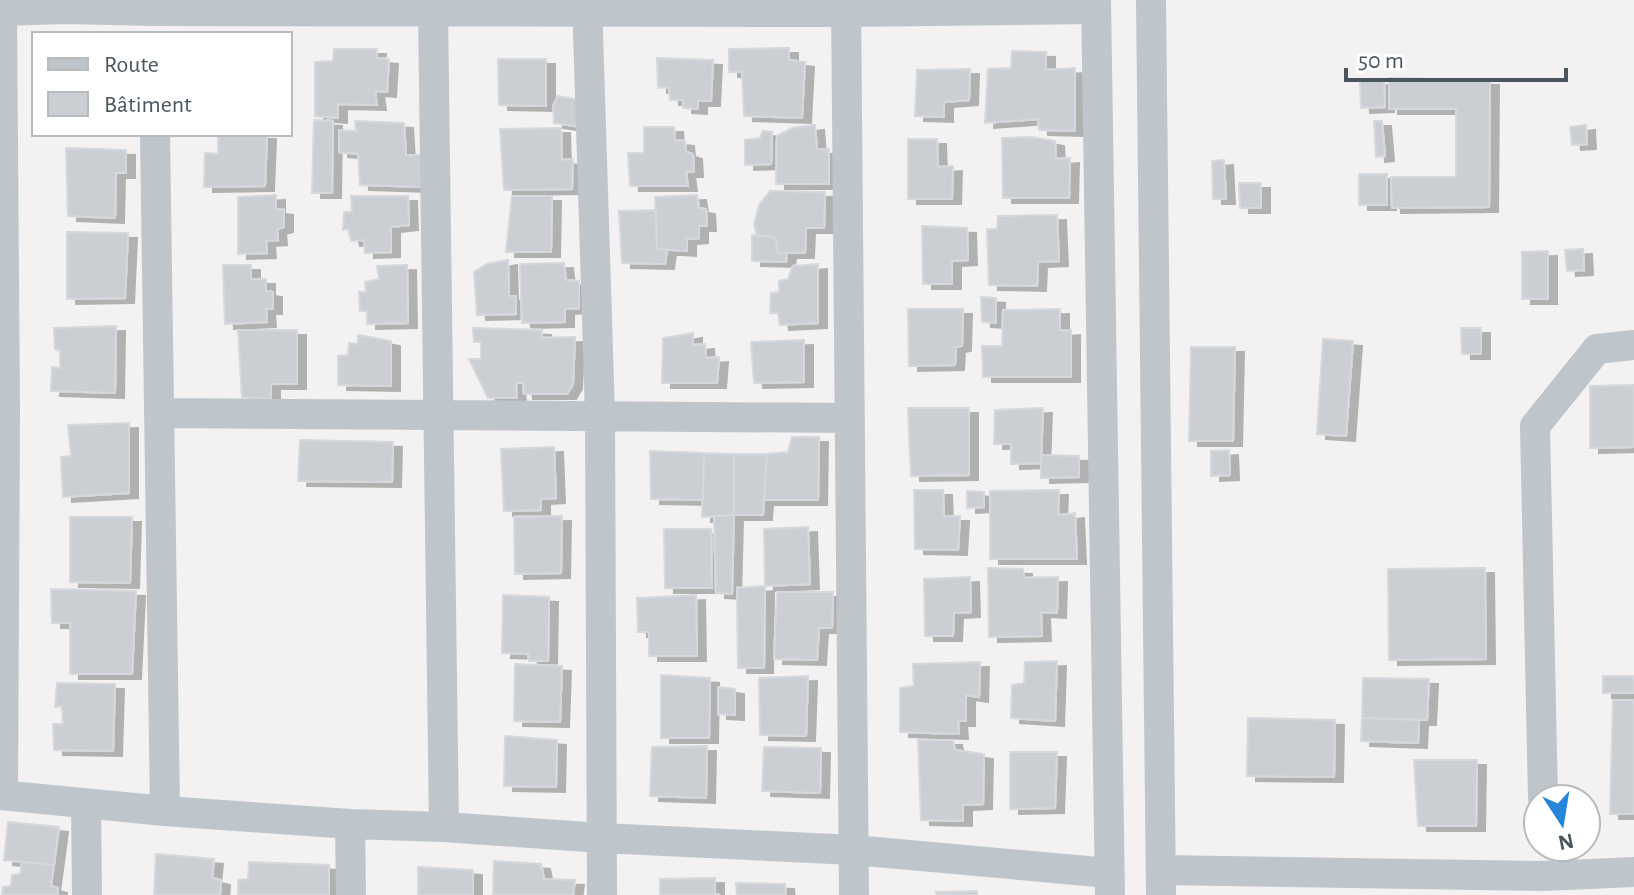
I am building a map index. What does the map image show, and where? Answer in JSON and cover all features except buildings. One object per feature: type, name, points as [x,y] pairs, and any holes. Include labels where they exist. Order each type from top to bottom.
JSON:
[{"type":"street","points":[[1151,0],[1161,882],[1634,872]]},
{"type":"street","points":[[67,4],[153,22],[329,5],[433,11],[587,6],[1096,5],[1109,884],[854,850],[350,824],[165,811],[2,795],[1,11],[67,4]]},
{"type":"street","points":[[587,6],[600,414],[602,895]]},
{"type":"street","points":[[846,6],[854,895]]},
{"type":"street","points":[[433,11],[444,827]]},
{"type":"street","points":[[155,136],[165,811]]},
{"type":"street","points":[[1543,783],[1535,426],[1597,349],[1634,345]]},
{"type":"street","points":[[159,413],[850,418]]},
{"type":"street","points":[[86,803],[87,895]]},
{"type":"street","points":[[350,824],[351,895]]}]
